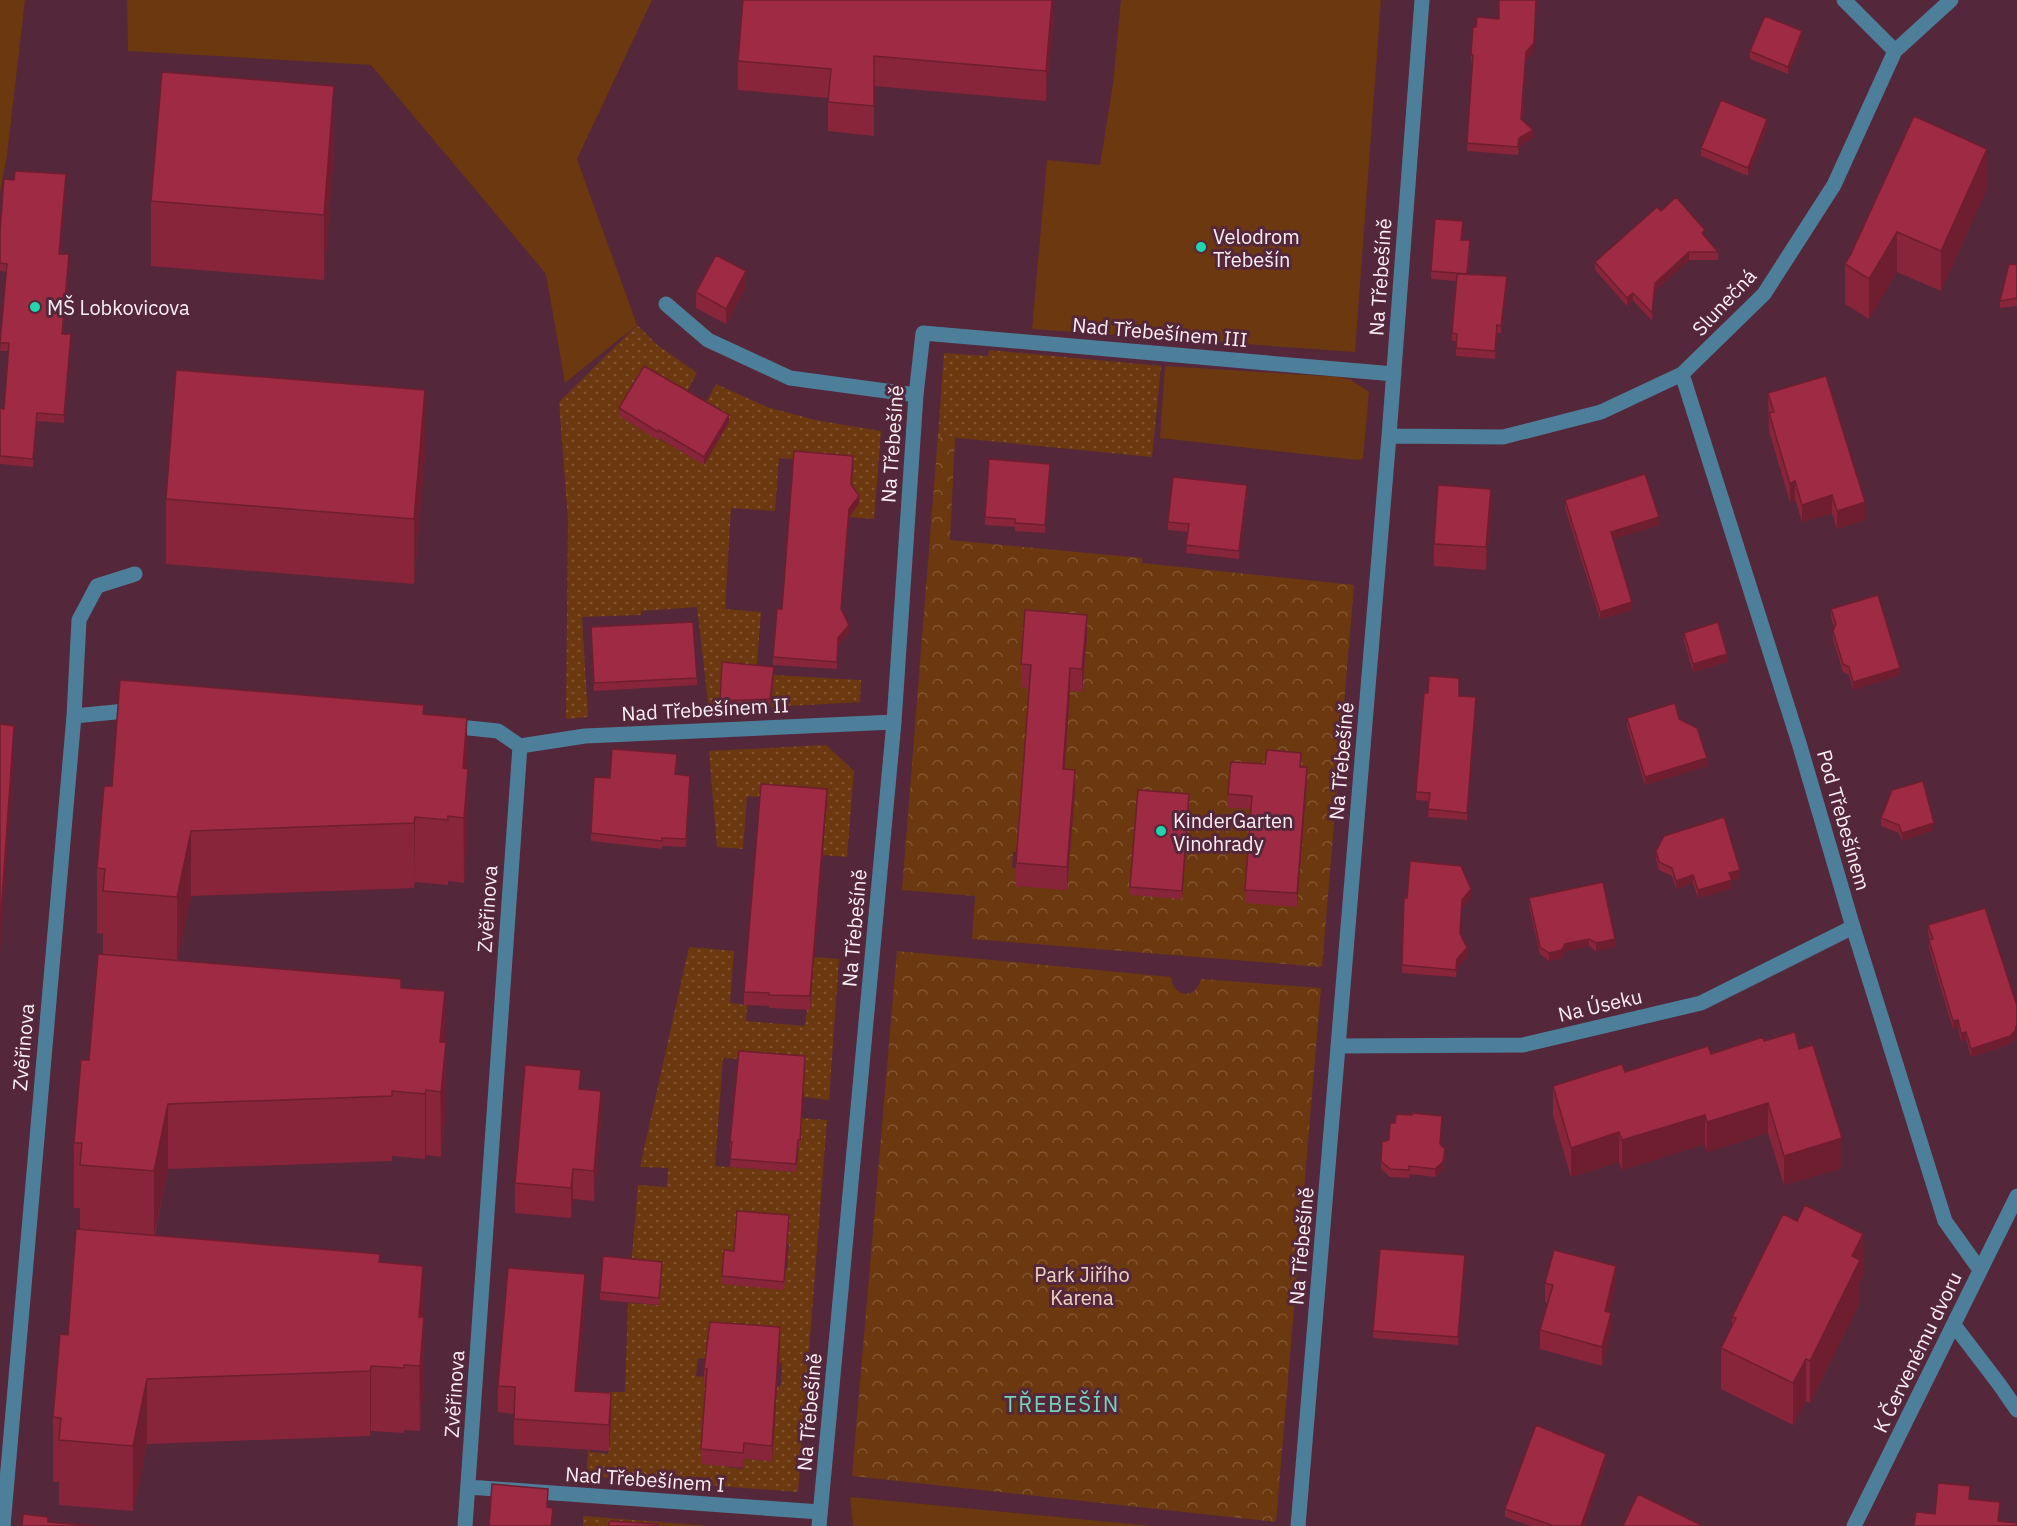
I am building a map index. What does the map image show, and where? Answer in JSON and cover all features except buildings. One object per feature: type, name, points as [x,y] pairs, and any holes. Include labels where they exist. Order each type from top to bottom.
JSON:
[{"type":"street","name":"Na Třebešíně","points":[[1298,1526],[1389,436],[1422,0]]},
{"type":"street","points":[[1844,0],[1895,51]]},
{"type":"street","name":"Slunečná","points":[[1389,436],[1503,437],[1601,412],[1682,374],[1764,294],[1834,185],[1895,51],[1952,0]]},
{"type":"street","points":[[666,304],[708,340],[790,378],[916,395]]},
{"type":"street","name":"Na Třebešíně","points":[[819,1519],[894,722],[922,333]]},
{"type":"street","name":"Nad Třebešínem III","points":[[922,333],[1394,374]]},
{"type":"street","name":"Pod Třebešínem","points":[[1682,374],[1799,743],[1853,927],[1945,1221],[1980,1270]]},
{"type":"street","name":"Zvěřinova","points":[[3,1526],[74,716],[79,620],[97,586],[135,574]]},
{"type":"street","points":[[74,716],[152,708]]},
{"type":"street","name":"Nad Třebešínem II","points":[[520,746],[585,736],[894,722]]},
{"type":"street","points":[[429,724],[498,731],[520,746]]},
{"type":"street","name":"Zvěřinova","points":[[465,1526],[520,746]]},
{"type":"street","name":"Na Úseku","points":[[1339,1046],[1523,1045],[1701,1003],[1853,927]]},
{"type":"street","name":"K Červenému dvoru","points":[[1854,1526],[2017,1196]]},
{"type":"street","points":[[1954,1325],[2000,1384],[2017,1410]]},
{"type":"street","name":"Nad Třebešínem I","points":[[468,1487],[819,1519]]},
{"type":"green space","points":[[0,0],[25,0],[7,155],[0,192]]},
{"type":"green space","points":[[127,0],[652,0],[577,159],[637,325],[565,383],[546,274],[371,65],[128,51]]},
{"type":"green space","name":"Velodrom Třebešín","points":[[1121,0],[1381,0],[1355,352],[1032,329],[1047,160],[1100,165],[1113,84]]},
{"type":"green space","points":[[637,325],[656,344],[697,373],[684,397],[619,416],[704,464],[729,423],[703,408],[716,384],[767,407],[815,420],[881,431],[874,519],[849,517],[853,464],[779,458],[775,511],[731,508],[725,609],[761,612],[756,673],[720,709],[709,710],[697,607],[641,611],[641,615],[582,617],[588,717],[566,719],[568,520],[559,402]]},
{"type":"green space","points":[[989,350],[1161,366],[1152,457],[938,436],[944,353],[988,356]]},
{"type":"green space","points":[[1165,366],[1339,377],[1351,380],[1369,392],[1363,459],[1160,438]]},
{"type":"green space","points":[[938,436],[955,438],[950,540],[1142,558],[1142,563],[1354,585],[1322,967],[972,939],[975,896],[902,890]],"holes":[[[1086,638],[1082,691],[1070,691],[1063,792],[1017,868],[1012,868],[1013,852],[1018,852],[1031,688],[1021,687]],[[1265,778],[1307,780],[1305,812],[1228,807]]]},
{"type":"green space","points":[[774,675],[861,680],[860,702],[771,707]]},
{"type":"green space","points":[[826,745],[854,771],[847,857],[822,855],[785,799],[747,796],[743,849],[717,847],[709,751]]},
{"type":"green space","points":[[689,947],[734,951],[730,1003],[747,1005],[746,1021],[805,1026],[807,1010],[810,1009],[814,957],[839,959],[829,1100],[804,1097],[804,1063],[723,1058],[715,1166],[796,1172],[802,1118],[827,1120],[798,1492],[586,1476],[593,1392],[625,1392],[628,1303],[660,1305],[631,1267],[638,1185],[667,1187],[668,1168],[640,1167]],"holes":[[[789,1244],[787,1269],[734,1259]],[[780,1343],[781,1386],[777,1386],[772,1461],[744,1459],[743,1469],[727,1467],[727,1458],[705,1377],[696,1376],[698,1358],[708,1359]],[[593,1419],[611,1420],[608,1454],[590,1452]]]},
{"type":"green space","name":"Park Jiřího Karena","points":[[897,951],[1171,977],[1176,989],[1185,994],[1194,990],[1201,979],[1321,988],[1276,1522],[852,1476]]},
{"type":"green space","points":[[850,1497],[1152,1526],[853,1526]]},
{"type":"green space","points":[[583,1516],[710,1526],[583,1526]]},
{"type":"place","name":"Velodrom Třebešín","points":[[1201,247]]},
{"type":"place","name":"MŠ Lobkovicova","points":[[35,307]]},
{"type":"place","name":"KinderGarten Vinohrady","points":[[1161,831]]},
{"type":"district","name":"TŘEBEŠÍN","points":[[1062,1403]]}]
